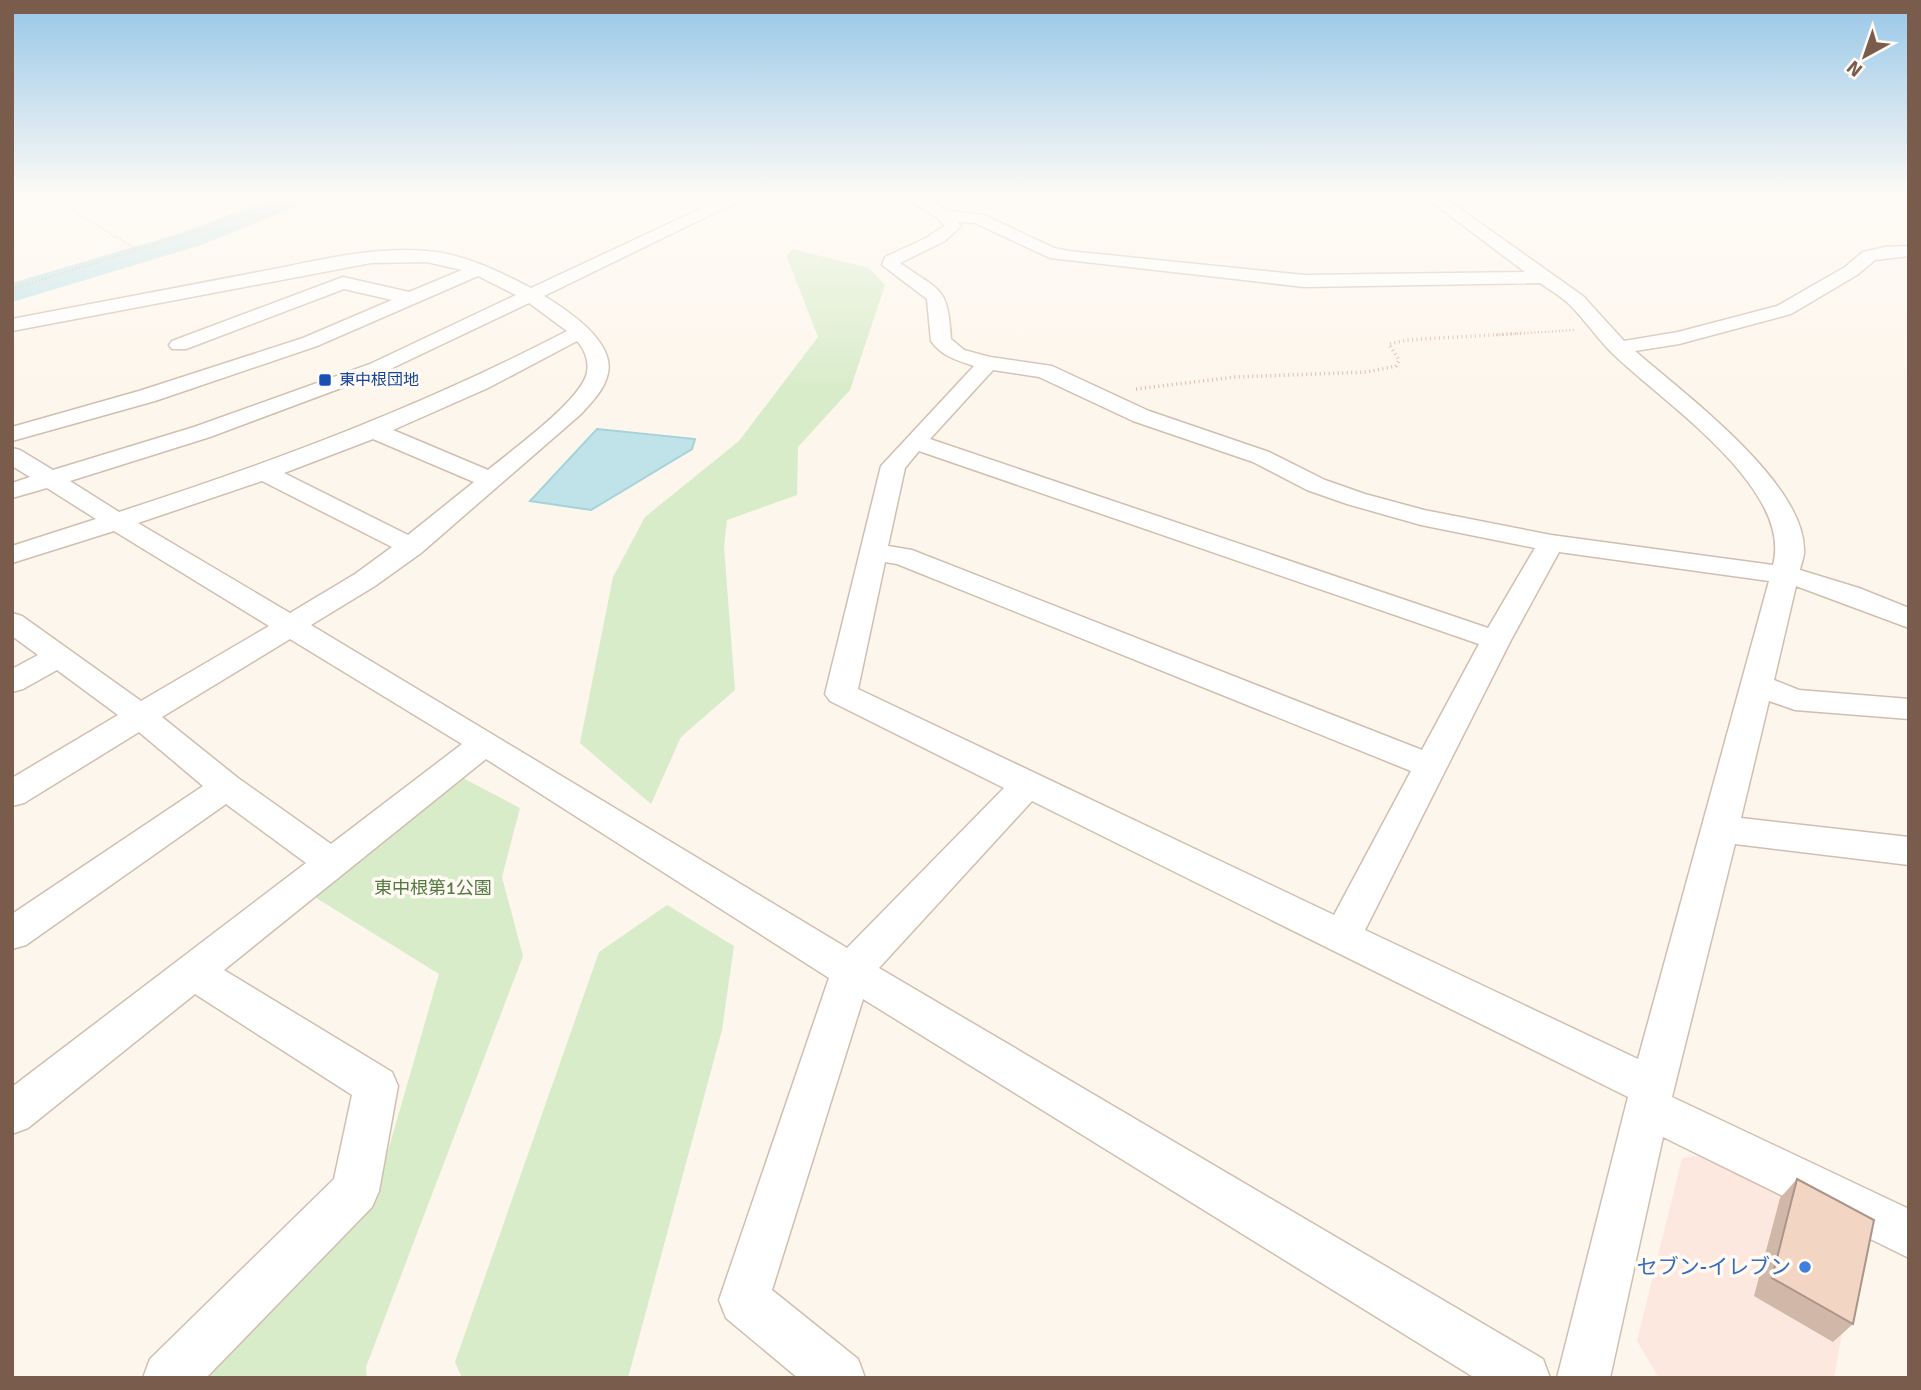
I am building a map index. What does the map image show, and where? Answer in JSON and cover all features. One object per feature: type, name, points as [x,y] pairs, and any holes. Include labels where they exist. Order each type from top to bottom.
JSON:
[{"type":"street","points":[[12,325],[354,261]]},
{"type":"street","points":[[12,794],[289,624],[320,608],[412,547],[573,409],[591,390],[599,360],[594,348],[580,332],[534,296],[479,269],[451,261]]},
{"type":"street","points":[[12,491],[202,432],[334,385],[377,368],[607,261]]},
{"type":"street","points":[[891,261],[891,265],[936,297],[940,311],[941,341],[946,348],[957,354],[988,363],[1044,371],[1141,416],[1261,457],[1316,485],[1421,517],[1551,543],[1786,575],[1854,595],[1909,619]]},
{"type":"street","points":[[1104,261],[1304,281],[1542,276]]},
{"type":"street","points":[[1521,261],[1576,300],[1610,339],[1732,448],[1761,479],[1783,519],[1791,550],[1650,1098],[1584,1378]]},
{"type":"street","points":[[1610,339],[1679,338],[1784,310],[1851,271],[1860,261]]},
{"type":"street","points":[[12,434],[147,396],[310,342],[479,269]]},
{"type":"street","points":[[179,345],[343,284],[410,298]]},
{"type":"street","points":[[147,396],[179,345],[208,288]]},
{"type":"street","points":[[12,555],[263,472],[373,430],[466,390],[580,332]]},
{"type":"street","points":[[988,363],[894,466],[841,694],[1342,936],[1909,1234]]},
{"type":"street","points":[[373,430],[489,480]]},
{"type":"street","points":[[915,442],[1496,640]]},
{"type":"street","points":[[12,455],[116,521],[485,743],[851,971],[1524,1378]]},
{"type":"street","points":[[263,472],[412,547]]},
{"type":"street","points":[[1342,936],[1496,640],[1551,543]]},
{"type":"street","points":[[873,553],[902,556],[1431,766]]},
{"type":"street","points":[[12,622],[140,716],[226,787],[330,862]]},
{"type":"street","points":[[12,682],[58,657]]},
{"type":"street","points":[[1757,685],[1795,700],[1909,709]]},
{"type":"street","points":[[12,1114],[485,743]]},
{"type":"street","points":[[839,1378],[744,1300],[851,971],[1027,785]]},
{"type":"street","points":[[12,934],[226,787]]},
{"type":"street","points":[[1721,829],[1909,850]]},
{"type":"street","points":[[169,1378],[355,1191],[376,1086],[193,972]]},
{"type":"path","points":[[12,289],[99,261]]},
{"type":"path","points":[[1101,396],[1200,381],[1385,370],[1396,366],[1399,360],[1389,344],[1407,340],[1610,339]]},
{"type":"shaded area","points":[[1711,1154],[1861,1229],[1834,1378],[1659,1378],[1637,1341],[1682,1158]]},
{"type":"green space","points":[[788,261],[840,261],[869,268],[885,285],[850,390],[798,447],[797,495],[727,520],[724,547],[735,690],[681,737],[651,804],[580,743],[613,577],[645,517],[739,441],[818,337]]},
{"type":"green space","name":"東中根第1公園","points":[[461,777],[520,808],[502,877],[523,956],[366,1367],[367,1378],[202,1378],[375,1196],[439,974],[313,896]]},
{"type":"green space","points":[[667,905],[734,946],[722,1030],[628,1378],[462,1378],[455,1362],[599,952]]},
{"type":"water","points":[[597,429],[695,439],[692,449],[591,510],[530,501]]},
{"type":"building","name":"セブン-イレブン","points":[[1797,1179],[1874,1220],[1853,1324],[1772,1278]]},
{"type":"waterway","points":[[12,293],[119,261]]},
{"type":"place","name":"東中根団地","points":[[325,380]]},
{"type":"place","name":"セブン-イレブン","points":[[1805,1267]]}]
